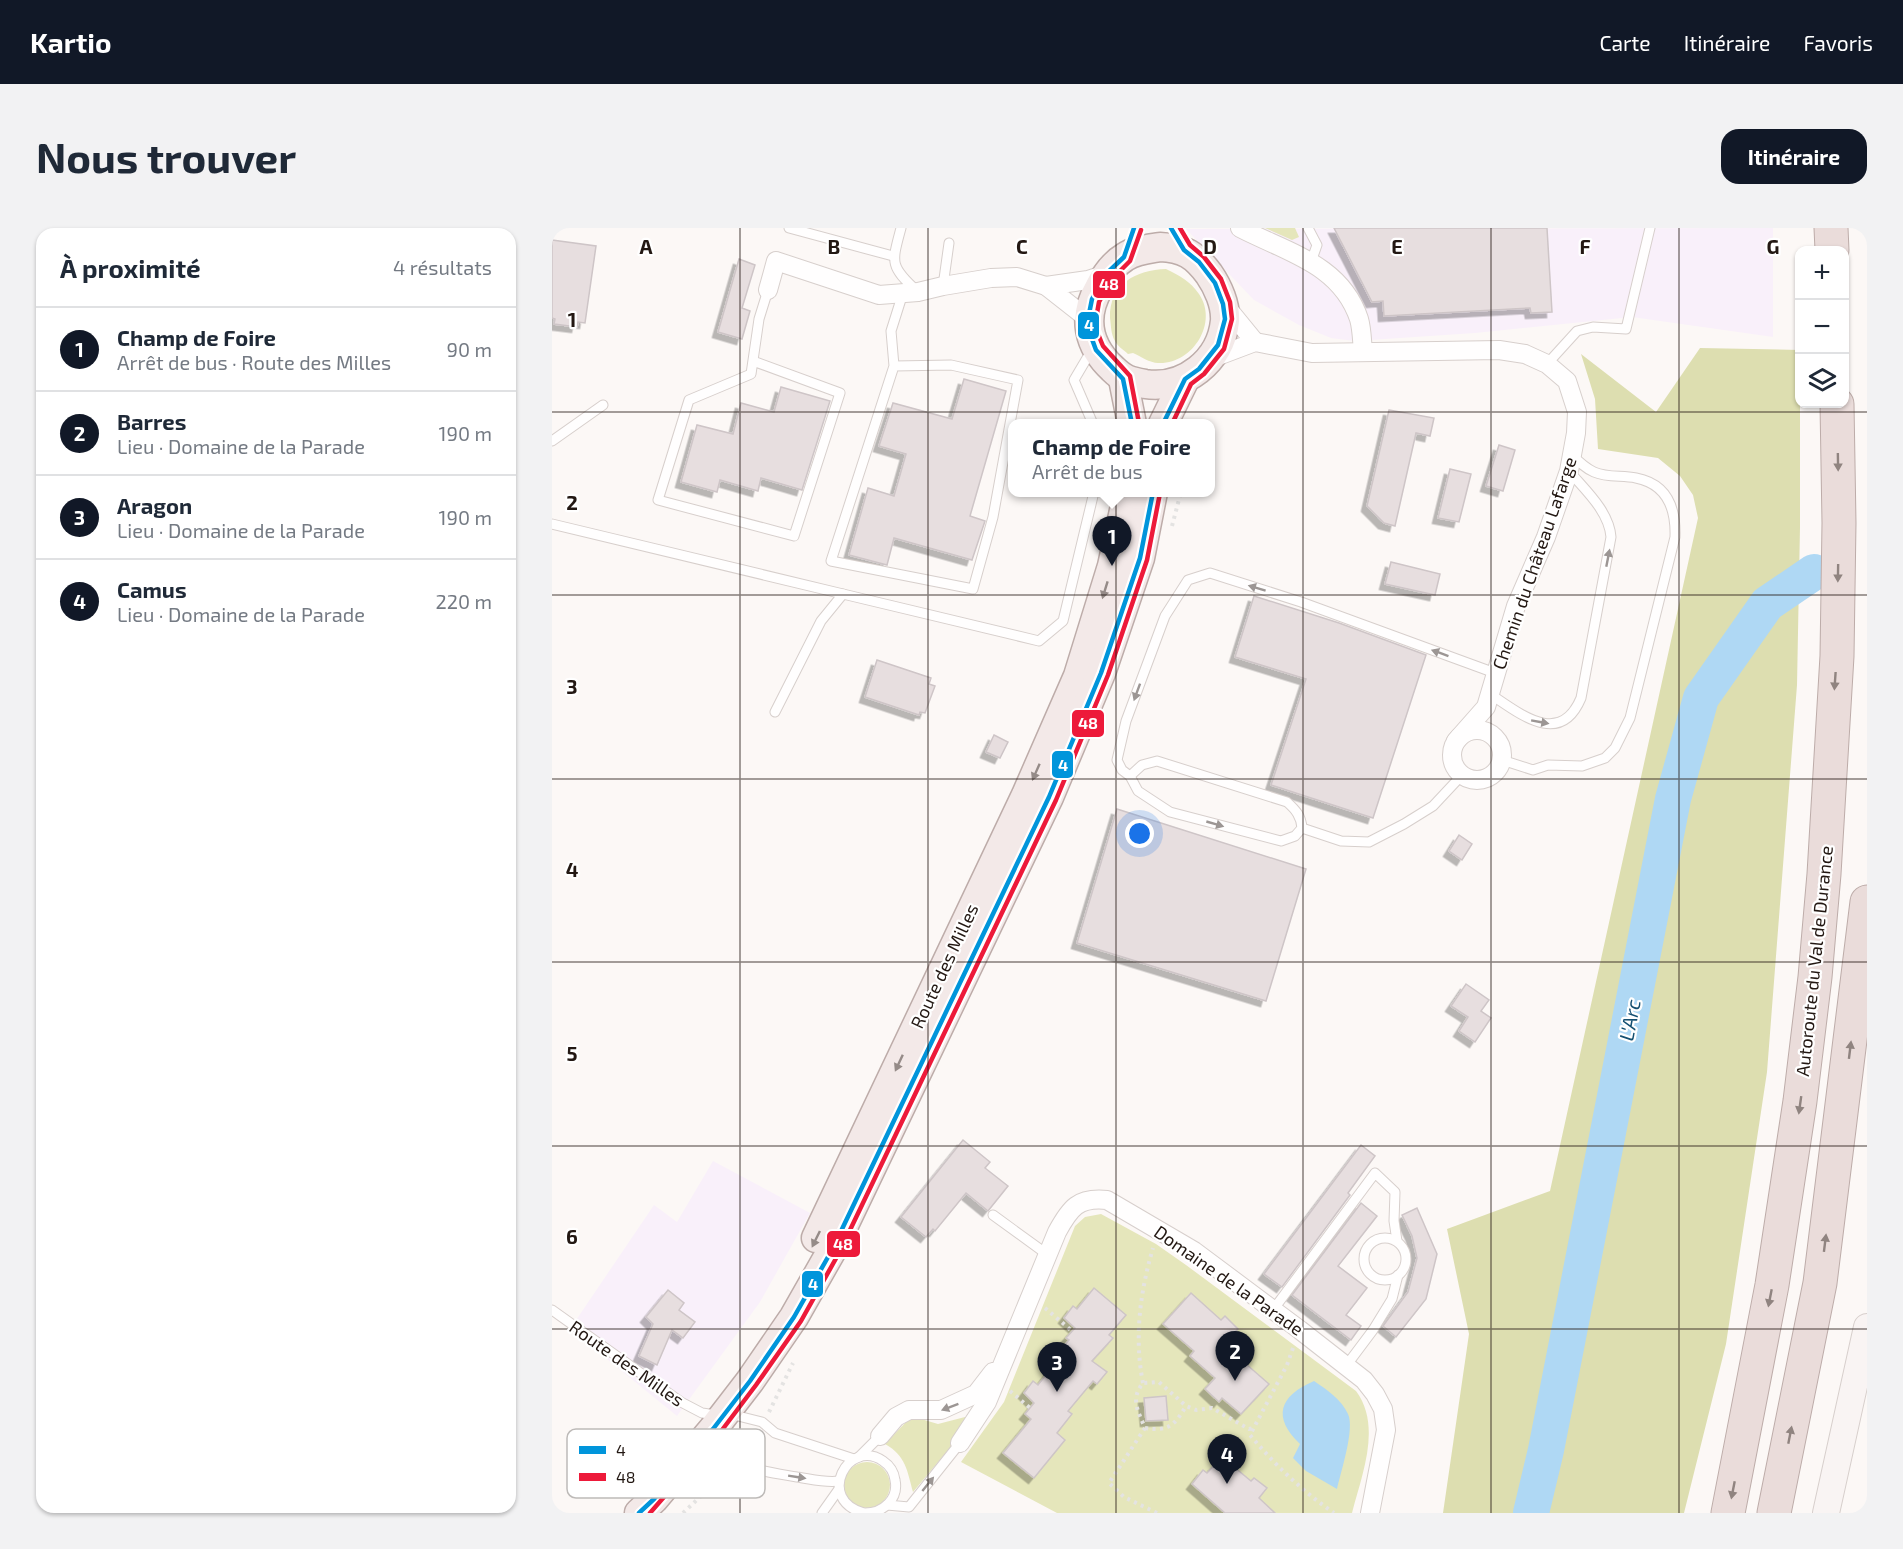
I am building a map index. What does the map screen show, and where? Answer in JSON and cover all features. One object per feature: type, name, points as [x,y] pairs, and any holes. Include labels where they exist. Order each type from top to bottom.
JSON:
[{"type":"highway","points":[[1830,228],[1832,246]]},
{"type":"highway","name":"Autoroute du Val de Durance","points":[[1728,1513],[1772,1285],[1800,1101],[1824,874],[1838,622],[1837,408]]},
{"type":"highway","points":[[1774,1513],[1820,1283],[1867,902]]},
{"type":"main road","points":[[1123,379],[1152,385],[1168,385],[1185,379],[1208,359],[1222,335],[1225,319],[1223,304],[1208,274],[1178,239],[1160,248],[1125,253],[1092,300],[1088,319],[1089,331],[1096,350],[1123,379],[1131,419]]},
{"type":"main road","points":[[1165,419],[1185,379]]},
{"type":"main road","name":"Route des Milles","points":[[706,1429],[769,1325],[813,1244],[1026,795],[1078,676],[1112,566],[1127,497]]},
{"type":"main road","name":"Route des Milles","points":[[702,1429],[750,1381],[794,1317],[832,1250],[1049,797],[1101,673],[1140,558],[1153,497]]},
{"type":"main road","points":[[1826,1513],[1867,1327]]},
{"type":"main road","name":"Route des Milles","points":[[624,1513],[634,1498]]},
{"type":"main road","name":"Route des Milles","points":[[639,1513],[655,1498]]},
{"type":"street","points":[[1240,228],[1311,262],[1329,274],[1344,289],[1359,320],[1363,352]]},
{"type":"street","points":[[1046,286],[1088,280],[1125,253]]},
{"type":"street","points":[[768,290],[776,261],[879,295],[910,293],[991,278],[1017,277],[1046,286],[1088,319]]},
{"type":"street","points":[[1208,359],[1255,342],[1223,304]]},
{"type":"street","name":"Chemin du Château Lafarge","points":[[1255,342],[1312,353],[1499,350],[1525,354],[1547,364],[1567,381],[1576,412],[1576,433],[1571,463],[1546,537],[1516,606],[1488,700],[1456,741]]},
{"type":"street","points":[[1488,700],[1501,747],[1502,760],[1496,772],[1489,778],[1474,780],[1461,775],[1454,765],[1452,756],[1456,741],[1464,733],[1479,729],[1491,733],[1497,739]]},
{"type":"street","name":"Domaine de la Parade","points":[[960,1443],[987,1402],[997,1381],[1065,1217],[1074,1206],[1084,1201],[1094,1198],[1107,1200],[1194,1251],[1300,1329],[1364,1380],[1383,1409],[1386,1430],[1370,1513]]},
{"type":"street","name":"Domaine de la Parade","points":[[880,1436],[896,1417],[909,1410],[941,1410],[976,1394],[1007,1355]]},
{"type":"lane","points":[[789,228],[894,256]]},
{"type":"lane","points":[[901,228],[894,256],[898,271],[910,293],[891,331],[894,366],[831,561],[973,589],[993,517],[1008,435]]},
{"type":"lane","points":[[1308,228],[1317,245],[1311,262]]},
{"type":"lane","points":[[1547,364],[1577,331],[1593,327],[1626,329],[1650,228]]},
{"type":"lane","points":[[943,286],[949,243]]},
{"type":"lane","points":[[753,361],[840,393],[794,536],[658,500],[689,400],[752,374],[753,361],[759,319],[768,290]]},
{"type":"lane","points":[[1091,419],[1074,380],[1087,358],[1096,350]]},
{"type":"lane","points":[[894,366],[951,365],[1018,381],[1011,419]]},
{"type":"lane","points":[[552,441],[603,405]]},
{"type":"lane","points":[[1488,700],[1530,720],[1545,724],[1554,723],[1573,713],[1581,698],[1611,537],[1610,527],[1603,513],[1571,463]]},
{"type":"lane","points":[[1502,760],[1533,770],[1548,765],[1582,766],[1605,758],[1615,748],[1630,718],[1675,537],[1674,510],[1661,490],[1637,478],[1604,475],[1571,463]]},
{"type":"lane","points":[[552,524],[1039,641],[1063,621],[1093,497]]},
{"type":"lane","points":[[1130,776],[1143,765],[1157,761],[1287,802],[1296,809],[1301,818],[1302,828],[1295,836],[1281,841],[1170,812],[1137,791],[1130,776],[1122,770],[1117,760],[1126,721],[1165,616],[1188,580],[1210,573],[1301,602],[1495,673]]},
{"type":"lane","points":[[775,712],[821,621],[843,594]]},
{"type":"lane","points":[[1302,828],[1341,842],[1369,842],[1433,806],[1461,775]]},
{"type":"lane","points":[[1273,1310],[1375,1173],[1395,1192],[1394,1221],[1397,1241]]},
{"type":"lane","points":[[993,1215],[1048,1255]]},
{"type":"lane","points":[[1383,1237],[1397,1241],[1401,1245],[1406,1258],[1398,1275],[1392,1279],[1377,1279],[1366,1270],[1364,1263],[1366,1249],[1376,1239],[1383,1237]]},
{"type":"lane","points":[[1346,1366],[1373,1330],[1392,1299],[1398,1275]]},
{"type":"lane","name":"Route des Milles","points":[[552,1310],[681,1402],[713,1419]]},
{"type":"lane","points":[[717,1429],[713,1419],[734,1415],[762,1422],[775,1433],[856,1458],[868,1456],[878,1458],[892,1470],[896,1479],[896,1489],[887,1505],[873,1513],[859,1512],[842,1498],[839,1485],[765,1472]]},
{"type":"lane","name":"Domaine de la Parade","points":[[822,1513],[839,1485],[841,1472],[880,1436]]},
{"type":"lane","name":"Domaine de la Parade","points":[[909,1507],[960,1443]]},
{"type":"lane","points":[[887,1505],[909,1507],[917,1513]]},
{"type":"path","points":[[1143,1383],[1138,1357],[1138,1328],[1149,1261],[1159,1230]]},
{"type":"path","points":[[1031,1296],[1072,1331]]},
{"type":"path","points":[[1300,1329],[1287,1365],[1250,1435],[1269,1458],[1334,1513]]},
{"type":"path","points":[[997,1381],[1030,1408]]},
{"type":"path","points":[[1145,1428],[1135,1402],[1136,1391],[1143,1383],[1159,1382],[1186,1406],[1196,1410],[1212,1408],[1249,1429],[1253,1428]]},
{"type":"path","points":[[1145,1428],[1169,1427],[1176,1422],[1186,1406]]},
{"type":"path","points":[[756,1429],[769,1412]]},
{"type":"path","points":[[1145,1428],[1109,1483],[1124,1497],[1157,1513]]},
{"type":"path","points":[[682,1513],[699,1498]]},
{"type":"shaded area","points":[[1773,228],[1773,337],[1632,317],[1475,333],[1355,341],[1331,338],[1299,325],[1254,300],[1186,229]]},
{"type":"shaded area","points":[[713,1161],[810,1213],[760,1302],[677,1416],[570,1329],[654,1205],[677,1222]]},
{"type":"green space","points":[[1265,228],[1295,228],[1299,237],[1292,240]]},
{"type":"green space","points":[[1166,269],[1196,289],[1204,305],[1206,317],[1199,340],[1191,350],[1170,362],[1155,363],[1133,353],[1128,354],[1117,345],[1111,330],[1111,306],[1114,296],[1126,281],[1144,272]]},
{"type":"green space","points":[[1700,348],[1795,350],[1795,408],[1800,408],[1797,685],[1767,1072],[1726,1344],[1684,1513],[1443,1513],[1469,1334],[1447,1229],[1550,1191],[1698,518],[1693,495],[1680,476],[1658,458],[1598,449],[1595,399],[1581,354],[1656,412]]},
{"type":"green space","points":[[1101,1214],[1156,1244],[1356,1391],[1364,1405],[1369,1435],[1365,1466],[1352,1513],[1057,1513],[961,1462],[1004,1402],[1075,1226],[1085,1217]]},
{"type":"green space","points":[[965,1417],[969,1425],[913,1492],[902,1459],[885,1444],[908,1420],[921,1419],[938,1424]]},
{"type":"green space","points":[[867,1462],[883,1469],[890,1485],[883,1501],[867,1508],[851,1501],[844,1485],[851,1469]]},
{"type":"water","points":[[1314,1381],[1338,1400],[1350,1421],[1349,1440],[1337,1489],[1306,1471],[1293,1458],[1300,1444],[1285,1425],[1283,1416],[1283,1408],[1293,1393]]},
{"type":"building","points":[[1334,228],[1547,228],[1552,312],[1531,313],[1530,308],[1384,316],[1383,301],[1372,302]]},
{"type":"building","points":[[552,240],[596,246],[585,323],[578,322],[577,327],[554,324],[555,319],[552,318]]},
{"type":"building","points":[[739,259],[755,265],[742,308],[750,311],[742,339],[718,332]]},
{"type":"building","points":[[964,379],[1006,391],[970,516],[985,521],[972,560],[894,538],[887,565],[849,555],[868,488],[894,496],[906,454],[879,446],[893,403],[952,419]]},
{"type":"building","points":[[781,387],[830,401],[802,490],[761,478],[758,491],[720,480],[717,492],[681,482],[697,425],[733,434],[741,403],[774,412]]},
{"type":"building","points":[[1389,410],[1434,418],[1430,436],[1416,433],[1395,526],[1384,523],[1367,506]]},
{"type":"building","points":[[1499,445],[1515,450],[1503,491],[1486,486]]},
{"type":"building","points":[[1450,469],[1471,474],[1459,522],[1438,518]]},
{"type":"building","points":[[1391,562],[1440,574],[1435,595],[1385,584]]},
{"type":"building","points":[[1254,596],[1339,623],[1426,655],[1373,818],[1271,785],[1306,679],[1235,657]]},
{"type":"building","points":[[877,660],[931,678],[929,684],[935,686],[925,713],[920,712],[919,715],[865,697]]},
{"type":"building","points":[[994,735],[1008,742],[1000,758],[986,752]]},
{"type":"building","points":[[1117,809],[1306,869],[1266,1001],[1077,943]]},
{"type":"building","points":[[1459,835],[1472,844],[1462,860],[1449,851]]},
{"type":"building","points":[[1466,984],[1489,1000],[1481,1011],[1491,1018],[1475,1042],[1459,1031],[1468,1017],[1451,1006]]},
{"type":"building","points":[[963,1140],[990,1162],[985,1168],[1008,1186],[988,1211],[966,1193],[935,1231],[933,1229],[926,1237],[901,1217]]},
{"type":"building","points":[[1361,1145],[1375,1156],[1348,1193],[1350,1195],[1282,1287],[1264,1274]]},
{"type":"building","points":[[1361,1203],[1377,1216],[1338,1266],[1367,1288],[1346,1315],[1361,1326],[1351,1340],[1292,1295]]},
{"type":"building","points":[[1417,1208],[1437,1254],[1426,1299],[1396,1337],[1383,1326],[1408,1292],[1417,1258],[1412,1236],[1402,1215]]},
{"type":"building","points":[[1094,1288],[1126,1315],[1109,1335],[1113,1338],[1092,1361],[1107,1372],[1097,1384],[1093,1381],[1068,1411],[1072,1414],[1057,1433],[1065,1440],[1034,1478],[1003,1453],[1031,1419],[1025,1414],[1034,1403],[1024,1393],[1033,1381],[1038,1385],[1058,1360],[1055,1357],[1069,1340],[1066,1338],[1075,1328],[1064,1318],[1073,1306],[1077,1309]]},
{"type":"building","points":[[668,1290],[684,1303],[679,1310],[695,1322],[683,1338],[672,1330],[657,1365],[639,1356],[653,1324],[646,1317]]},
{"type":"building","points":[[1191,1293],[1221,1320],[1225,1316],[1238,1329],[1229,1338],[1250,1359],[1246,1364],[1269,1384],[1241,1414],[1222,1398],[1219,1402],[1205,1389],[1215,1378],[1190,1356],[1194,1351],[1163,1324]]},
{"type":"building","points":[[1166,1396],[1168,1420],[1146,1421],[1144,1398]]},
{"type":"building","points":[[1222,1457],[1251,1481],[1254,1478],[1267,1488],[1259,1498],[1275,1513],[1225,1513],[1192,1484],[1203,1470],[1207,1473]]},
{"type":"waterway","name":"L'Arc","points":[[1531,1513],[1546,1450],[1673,799],[1701,698],[1767,604],[1814,572]]},
{"type":"transit line","name":"4","points":[[1131,419],[1123,379],[1096,350],[1089,331],[1088,319],[1092,299],[1106,274],[1124,257],[1134,228]]},
{"type":"transit line","name":"4","points":[[1165,419],[1185,379],[1199,369],[1218,345],[1225,319],[1223,304],[1215,283],[1199,262],[1184,250],[1171,228]]},
{"type":"transit line","name":"48","points":[[1174,419],[1191,384],[1204,374],[1224,349],[1232,319],[1230,302],[1221,279],[1204,257],[1190,245],[1180,228]]},
{"type":"transit line","name":"48","points":[[1138,419],[1130,376],[1103,346],[1096,329],[1096,319],[1099,302],[1112,279],[1130,261],[1141,230]]},
{"type":"transit line","name":"4","points":[[713,1429],[750,1381],[794,1317],[832,1250],[1049,797],[1101,673],[1140,558],[1152,497]]},
{"type":"transit line","name":"48","points":[[723,1429],[801,1321],[839,1253],[1056,800],[1108,675],[1147,560],[1159,497]]},
{"type":"transit line","name":"4","points":[[639,1513],[655,1498]]},
{"type":"transit line","name":"48","points":[[650,1513],[663,1498]]},
{"type":"place","name":"Champ de Foire","points":[[1112,566]]},
{"type":"place","name":"Barres","points":[[1235,1381]]},
{"type":"place","name":"Aragon","points":[[1057,1392]]},
{"type":"place","name":"Camus","points":[[1227,1484]]}]
